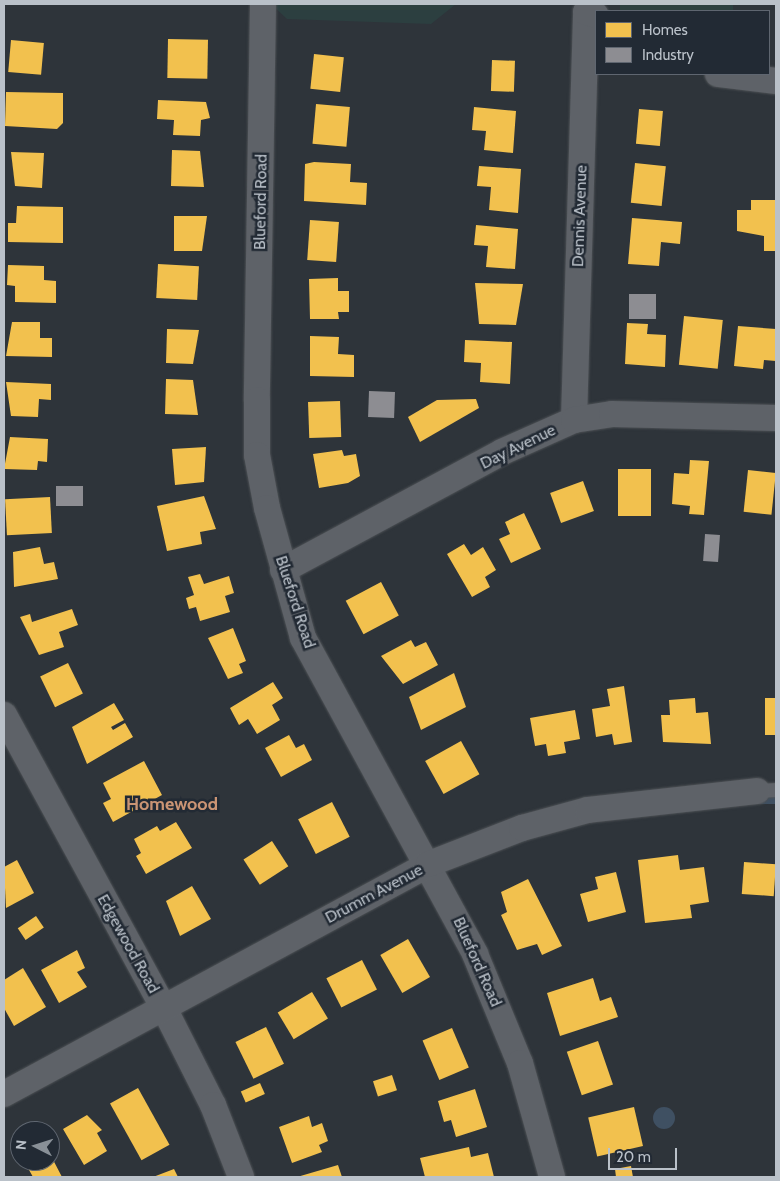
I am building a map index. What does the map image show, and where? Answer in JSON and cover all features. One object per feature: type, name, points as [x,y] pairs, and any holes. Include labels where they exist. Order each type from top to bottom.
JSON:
[{"type":"street","name":"Blueford Road","points":[[263,4],[258,455],[283,570],[303,638],[429,864],[475,954],[520,1063],[552,1177]]},
{"type":"street","name":"Dennis Avenue","points":[[574,420],[591,14]]},
{"type":"street","points":[[726,75],[776,81]]},
{"type":"street","name":"Day Avenue","points":[[283,570],[502,452],[574,420],[612,414],[776,418]]},
{"type":"street","name":"Edgewood Road","points":[[4,715],[164,1008],[213,1105],[241,1177]]},
{"type":"street","name":"Drumm Avenue","points":[[4,1094],[429,864],[522,828],[588,810],[766,791]]},
{"type":"shaded area","points":[[271,4],[456,4],[431,24],[287,19]]},
{"type":"shaded area","points":[[620,4],[733,4],[733,10],[620,10]]},
{"type":"water","points":[[664,1107],[672,1110],[675,1118],[672,1126],[664,1129],[656,1126],[653,1118],[656,1110]]},
{"type":"building: Homes","points":[[168,39],[208,40],[207,79],[167,78]]},
{"type":"building: Homes","points":[[11,40],[44,43],[41,75],[8,72]]},
{"type":"building: Homes","points":[[314,54],[344,57],[340,92],[310,89]]},
{"type":"building: Homes","points":[[492,60],[515,61],[514,92],[491,91]]},
{"type":"building: Homes","points":[[6,92],[63,93],[63,123],[57,129],[5,126]]},
{"type":"building: Homes","points":[[158,100],[206,102],[210,118],[201,120],[200,136],[173,135],[174,120],[157,119]]},
{"type":"building: Homes","points":[[316,104],[350,107],[346,147],[313,144]]},
{"type":"building: Homes","points":[[474,107],[516,111],[513,153],[484,150],[486,131],[472,130]]},
{"type":"building: Homes","points":[[639,109],[663,111],[660,146],[636,144]]},
{"type":"building: Homes","points":[[172,150],[200,151],[204,187],[171,186]]},
{"type":"building: Homes","points":[[11,152],[44,153],[42,188],[15,186]]},
{"type":"building: Homes","points":[[314,162],[351,164],[350,182],[367,183],[366,205],[304,201],[305,164]]},
{"type":"building: Homes","points":[[635,163],[666,166],[662,206],[631,203]]},
{"type":"building: Homes","points":[[479,166],[521,169],[518,213],[489,210],[491,187],[477,186]]},
{"type":"building: Homes","points":[[751,200],[776,200],[776,251],[764,251],[764,236],[737,231],[737,210],[751,210]]},
{"type":"building: Homes","points":[[17,206],[63,207],[63,243],[8,242],[8,223],[16,223]]},
{"type":"building: Homes","points":[[174,216],[207,216],[202,251],[174,251]]},
{"type":"building: Homes","points":[[632,218],[682,222],[680,244],[661,242],[659,266],[628,264]]},
{"type":"building: Homes","points":[[310,220],[339,222],[336,262],[307,260]]},
{"type":"building: Homes","points":[[476,225],[518,229],[515,269],[486,267],[488,246],[474,245]]},
{"type":"building: Homes","points":[[158,264],[199,266],[197,300],[156,298]]},
{"type":"building: Homes","points":[[8,265],[44,266],[44,280],[56,281],[56,303],[15,302],[15,286],[7,285]]},
{"type":"building: Homes","points":[[338,278],[338,291],[349,291],[349,312],[338,312],[339,319],[310,319],[309,279]]},
{"type":"building: Homes","points":[[475,283],[523,284],[516,325],[479,324]]},
{"type":"building: Homes","points":[[684,316],[723,320],[718,369],[679,365]]},
{"type":"building: Homes","points":[[12,322],[40,322],[40,338],[52,338],[52,357],[6,356]]},
{"type":"building: Homes","points":[[627,323],[648,324],[647,334],[666,335],[665,367],[625,364]]},
{"type":"building: Homes","points":[[738,326],[776,329],[776,361],[764,360],[763,369],[734,366]]},
{"type":"building: Homes","points":[[167,329],[199,330],[193,364],[166,363]]},
{"type":"building: Homes","points":[[310,336],[339,337],[338,354],[354,355],[354,377],[310,376]]},
{"type":"building: Homes","points":[[465,340],[512,342],[510,384],[480,382],[481,363],[464,362]]},
{"type":"building: Homes","points":[[166,379],[193,380],[198,415],[165,414]]},
{"type":"building: Homes","points":[[6,382],[51,384],[51,400],[39,399],[38,417],[11,416]]},
{"type":"building: Homes","points":[[476,399],[479,408],[420,442],[408,417],[437,400]]},
{"type":"building: Homes","points":[[340,401],[341,437],[309,438],[308,402]]},
{"type":"building: Homes","points":[[10,437],[48,439],[47,462],[38,461],[37,470],[4,469]]},
{"type":"building: Homes","points":[[206,447],[204,482],[175,485],[172,449]]},
{"type":"building: Homes","points":[[342,450],[344,456],[356,454],[360,476],[348,483],[319,488],[313,454]]},
{"type":"building: Homes","points":[[690,460],[709,461],[704,515],[689,514],[690,506],[672,504],[674,473],[689,474]]},
{"type":"building: Homes","points":[[618,469],[651,469],[651,516],[618,516]]},
{"type":"building: Homes","points":[[748,470],[776,473],[771,515],[744,512]]},
{"type":"building: Homes","points":[[583,481],[594,511],[561,523],[550,493]]},
{"type":"building: Homes","points":[[204,496],[216,529],[200,532],[202,544],[167,551],[157,506]]},
{"type":"building: Homes","points":[[50,497],[52,533],[7,535],[5,499]]},
{"type":"building: Homes","points":[[524,513],[541,549],[511,563],[499,539],[510,534],[505,522]]},
{"type":"building: Homes","points":[[464,544],[471,555],[483,547],[496,570],[485,577],[490,587],[472,597],[447,554]]},
{"type":"building: Homes","points":[[40,547],[44,564],[54,562],[58,579],[14,587],[13,552]]},
{"type":"building: Homes","points":[[200,574],[204,584],[229,576],[234,593],[225,596],[230,612],[200,621],[196,607],[189,609],[186,598],[194,595],[188,577]]},
{"type":"building: Homes","points":[[381,582],[399,616],[364,634],[346,601]]},
{"type":"building: Homes","points":[[72,609],[78,625],[59,632],[64,647],[39,655],[20,617],[30,614],[32,622]]},
{"type":"building: Homes","points":[[233,628],[246,661],[239,664],[243,673],[228,679],[208,638]]},
{"type":"building: Homes","points":[[411,640],[415,647],[426,642],[438,665],[403,684],[381,656]]},
{"type":"building: Homes","points":[[68,663],[83,694],[55,707],[40,677]]},
{"type":"building: Homes","points":[[454,673],[466,707],[421,730],[409,697]]},
{"type":"building: Homes","points":[[273,682],[283,698],[272,705],[280,720],[257,734],[248,719],[239,725],[230,708]]},
{"type":"building: Homes","points":[[624,686],[632,742],[614,745],[612,734],[596,737],[592,709],[610,706],[607,689]]},
{"type":"building: Homes","points":[[695,698],[696,713],[708,712],[711,744],[663,742],[661,715],[670,715],[669,700]]},
{"type":"building: Homes","points":[[765,698],[776,698],[776,735],[765,735]]},
{"type":"building: Homes","points":[[114,703],[124,720],[111,727],[113,730],[125,723],[133,737],[87,764],[72,727]]},
{"type":"building: Homes","points":[[575,710],[580,739],[564,742],[566,753],[548,756],[546,744],[535,746],[530,718]]},
{"type":"building: Homes","points":[[289,735],[296,748],[304,744],[312,760],[281,777],[265,748]]},
{"type":"building: Homes","points":[[461,741],[479,774],[444,794],[425,761]]},
{"type":"building: Homes","points":[[144,761],[162,795],[113,822],[103,803],[111,799],[103,783]]},
{"type":"building: Homes","points":[[332,802],[350,837],[316,854],[298,819]]},
{"type":"building: Homes","points":[[176,822],[192,848],[146,874],[136,856],[141,853],[134,839],[157,826],[160,831]]},
{"type":"building: Homes","points":[[272,841],[288,866],[260,885],[243,860]]},
{"type":"building: Homes","points":[[678,855],[680,870],[704,867],[709,902],[690,905],[692,918],[645,923],[638,860]]},
{"type":"building: Homes","points":[[17,860],[34,893],[6,908],[4,867]]},
{"type":"building: Homes","points":[[744,862],[776,864],[774,896],[742,894]]},
{"type":"building: Homes","points":[[616,872],[626,912],[588,922],[580,894],[598,889],[595,877]]},
{"type":"building: Homes","points":[[528,879],[562,946],[542,955],[537,944],[517,950],[501,915],[507,912],[501,892]]},
{"type":"building: Homes","points":[[192,886],[211,919],[180,936],[166,901]]},
{"type":"building: Homes","points":[[36,916],[44,928],[26,940],[18,928]]},
{"type":"building: Homes","points":[[408,939],[430,977],[402,993],[380,955]]},
{"type":"building: Homes","points":[[77,950],[85,968],[77,972],[87,987],[59,1003],[41,970]]},
{"type":"building: Homes","points":[[362,960],[377,989],[341,1008],[326,978]]},
{"type":"building: Homes","points":[[23,968],[46,1007],[14,1026],[4,1008],[4,980]]},
{"type":"building: Homes","points":[[593,978],[600,1001],[611,997],[618,1017],[560,1036],[547,993]]},
{"type":"building: Homes","points":[[312,992],[328,1019],[294,1039],[278,1013]]},
{"type":"building: Homes","points":[[266,1027],[284,1064],[253,1079],[235,1042]]},
{"type":"building: Homes","points":[[452,1028],[469,1068],[439,1080],[423,1041]]},
{"type":"building: Homes","points":[[598,1041],[613,1084],[582,1095],[567,1052]]},
{"type":"building: Homes","points":[[392,1075],[397,1090],[378,1096],[373,1081]]},
{"type":"building: Homes","points":[[260,1083],[265,1094],[246,1103],[241,1092]]},
{"type":"building: Homes","points":[[138,1088],[170,1145],[142,1160],[110,1104]]},
{"type":"building: Homes","points":[[475,1089],[487,1127],[456,1137],[451,1120],[444,1122],[438,1101]]},
{"type":"building: Homes","points":[[634,1107],[643,1146],[597,1157],[588,1118]]},
{"type":"building: Homes","points":[[87,1115],[102,1130],[97,1133],[107,1151],[84,1165],[63,1129]]},
{"type":"building: Homes","points":[[309,1116],[312,1127],[322,1123],[328,1141],[319,1145],[322,1152],[292,1163],[279,1127]]},
{"type":"building: Homes","points":[[469,1147],[471,1157],[488,1153],[494,1177],[425,1177],[420,1158]]},
{"type":"building: Homes","points":[[338,1165],[342,1177],[297,1177]]},
{"type":"building: Homes","points":[[631,1166],[633,1177],[616,1177],[615,1169]]},
{"type":"building: Homes","points":[[174,1169],[178,1177],[153,1177]]},
{"type":"building: Homes","points":[[30,1171],[59,1171],[62,1177],[33,1177]]},
{"type":"building: Industry","points":[[629,294],[656,294],[656,319],[629,319]]},
{"type":"building: Industry","points":[[369,391],[395,392],[394,418],[368,417]]},
{"type":"building: Industry","points":[[56,486],[83,486],[83,506],[56,506]]},
{"type":"building: Industry","points":[[705,534],[720,535],[718,562],[703,561]]},
{"type":"waterway","points":[[761,800],[776,800]]},
{"type":"district","name":"Homewood","points":[[172,804]]}]
